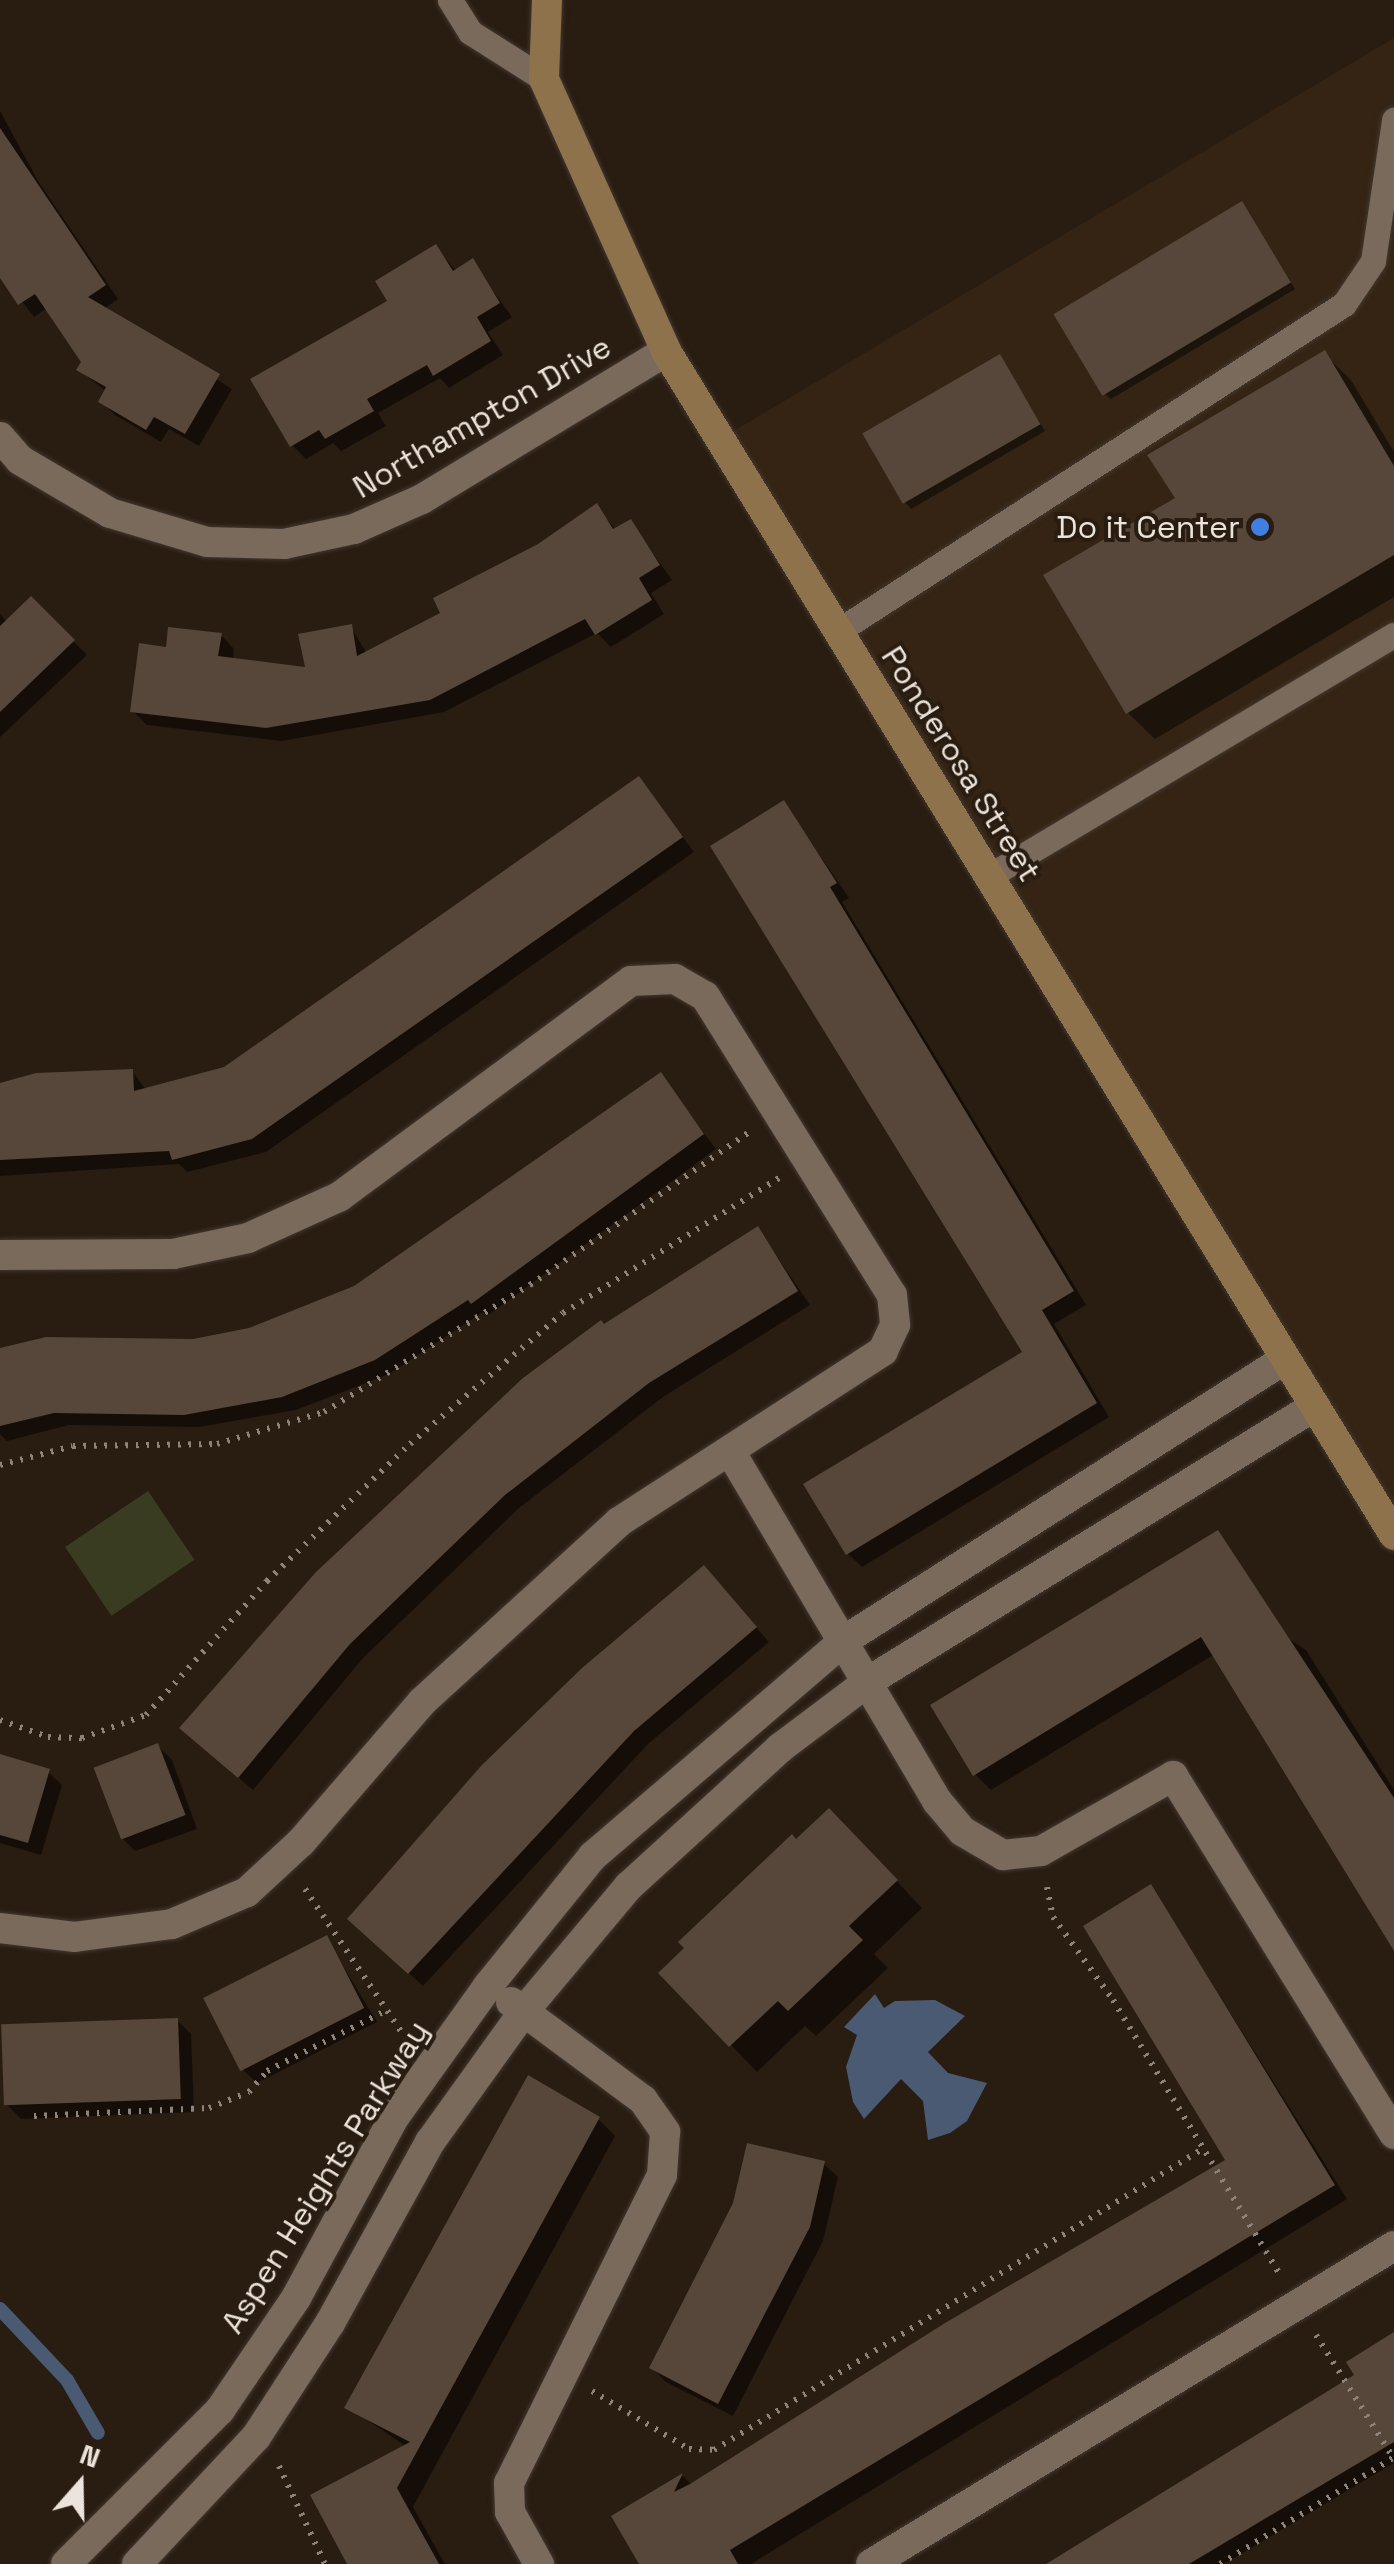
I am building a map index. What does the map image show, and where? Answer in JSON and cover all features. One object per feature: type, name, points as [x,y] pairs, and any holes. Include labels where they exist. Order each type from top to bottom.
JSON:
[{"type":"street","name":"Ponderosa Street","points":[[547,0],[544,79],[666,351],[1394,1536]]},
{"type":"street","name":"Northampton Drive","points":[[7,458],[110,513],[207,542],[284,544],[354,529],[422,499],[666,351]]},
{"type":"street","points":[[0,1256],[173,1254],[248,1238],[338,1197],[631,980],[674,979],[705,996],[892,1295],[895,1325],[883,1350],[619,1522],[422,1702],[281,1861],[247,1892],[172,1924],[75,1936],[0,1928]]},
{"type":"street","name":"Aspen Heights Parkway","points":[[66,2564],[220,2410],[296,2298],[395,2116],[488,1986],[593,1856],[845,1640],[1285,1359]]},
{"type":"street","points":[[137,2564],[256,2438],[330,2322],[430,2142],[524,2011],[630,1886],[780,1748],[869,1681],[1091,1540],[1315,1406]]},
{"type":"street","points":[[730,1451],[937,1801],[962,1831],[1003,1854],[1041,1851],[1173,1776],[1394,2134]]},
{"type":"street","points":[[488,1986],[643,2100],[665,2132],[662,2175],[560,2373],[509,2483],[510,2512],[539,2564]]},
{"type":"street","points":[[871,2564],[1296,2302],[1394,2246]]},
{"type":"lane","points":[[450,0],[470,32],[544,79]]},
{"type":"lane","points":[[838,631],[1344,304],[1374,262],[1387,197],[1394,120]]},
{"type":"lane","points":[[989,876],[1394,635]]},
{"type":"path","points":[[0,1465],[72,1446],[217,1444],[324,1412],[530,1285],[778,1113]]},
{"type":"path","points":[[0,1720],[48,1737],[82,1738],[146,1715],[267,1581],[410,1444],[563,1313],[808,1161]]},
{"type":"path","points":[[1041,1851],[1053,1917],[1113,2000],[1394,2458],[1220,2564]]},
{"type":"path","points":[[281,1861],[320,1906],[428,2070]]},
{"type":"path","points":[[34,2116],[209,2108],[249,2092],[267,2071],[386,2010]]},
{"type":"path","points":[[560,2373],[689,2449],[714,2450],[1204,2148]]},
{"type":"path","points":[[256,2438],[283,2471],[325,2564]]},
{"type":"shaded area","points":[[1394,38],[1394,1555],[800,577],[712,444]]},
{"type":"green space","points":[[148,1491],[194,1560],[112,1616],[65,1547]]},
{"type":"water","points":[[875,1994],[884,2008],[895,2001],[935,2000],[965,2016],[928,2052],[948,2073],[987,2083],[967,2121],[950,2133],[928,2140],[923,2101],[901,2079],[864,2119],[853,2102],[846,2067],[857,2035],[844,2027]]},
{"type":"building","points":[[0,128],[106,285],[88,297],[220,374],[185,434],[154,417],[146,430],[98,402],[106,387],[76,370],[81,362],[35,294],[18,305],[0,278]]},
{"type":"building","points":[[1242,201],[1291,282],[1102,396],[1053,314]]},
{"type":"building","points":[[436,244],[453,271],[473,258],[500,303],[477,317],[491,341],[433,376],[427,365],[367,399],[374,411],[325,439],[319,430],[290,447],[250,379],[387,301],[375,281]]},
{"type":"building","name":"Do it Center","points":[[1325,350],[1394,466],[1394,555],[1126,714],[1043,575],[1175,498],[1147,455]]},
{"type":"building","points":[[1000,354],[1040,424],[903,504],[862,434]]},
{"type":"building","points":[[597,503],[613,529],[631,519],[660,565],[639,578],[652,600],[595,635],[585,619],[430,700],[266,728],[130,712],[139,643],[166,647],[168,627],[222,633],[218,656],[305,667],[298,634],[352,624],[357,656],[440,613],[433,598],[538,544]]},
{"type":"building","points":[[31,596],[75,640],[0,712],[0,626]]},
{"type":"building","points":[[639,776],[683,837],[252,1139],[172,1160],[169,1151],[0,1160],[0,1083],[36,1073],[133,1069],[134,1091],[224,1067]]},
{"type":"building","points":[[784,800],[837,883],[830,887],[1074,1291],[1042,1310],[1097,1403],[846,1555],[803,1484],[1022,1352],[710,846]]},
{"type":"building","points":[[661,1072],[704,1134],[471,1304],[468,1300],[375,1360],[282,1397],[184,1415],[54,1413],[0,1426],[0,1348],[46,1337],[193,1339],[249,1328],[354,1286]]},
{"type":"building","points":[[758,1226],[798,1291],[649,1383],[505,1495],[350,1644],[238,1778],[179,1728],[316,1572],[523,1378],[601,1320],[604,1324]]},
{"type":"building","points":[[1218,1530],[1394,1798],[1394,1951],[1201,1637],[973,1776],[930,1705]]},
{"type":"building","points":[[704,1565],[757,1627],[634,1731],[408,1974],[347,1919],[481,1766],[582,1668]]},
{"type":"building","points":[[158,1743],[186,1815],[121,1840],[94,1768]]},
{"type":"building","points":[[0,1754],[50,1769],[28,1843],[0,1835]]},
{"type":"building","points":[[829,1808],[898,1880],[849,1926],[863,1940],[788,2011],[778,2001],[729,2047],[658,1973],[684,1948],[678,1942],[792,1834],[796,1839]]},
{"type":"building","points":[[1151,1884],[1335,2185],[730,2550],[738,2564],[639,2564],[611,2516],[683,2473],[674,2492],[690,2484],[945,2323],[1225,2160],[1083,1926]]},
{"type":"building","points":[[327,1935],[364,2008],[240,2071],[203,1998]]},
{"type":"building","points":[[178,2018],[181,2099],[4,2105],[1,2024]]},
{"type":"building","points":[[528,2075],[600,2117],[397,2488],[439,2564],[347,2564],[310,2495],[410,2442],[344,2408]]},
{"type":"building","points":[[747,2143],[825,2161],[810,2227],[718,2404],[649,2368],[733,2203]]},
{"type":"building","points":[[1394,2332],[1394,2442],[1189,2564],[1046,2564],[1354,2375],[1346,2362]]},
{"type":"waterway","points":[[0,2309],[67,2380],[98,2433]]},
{"type":"place","name":"Do it Center","points":[[1260,527]]}]
